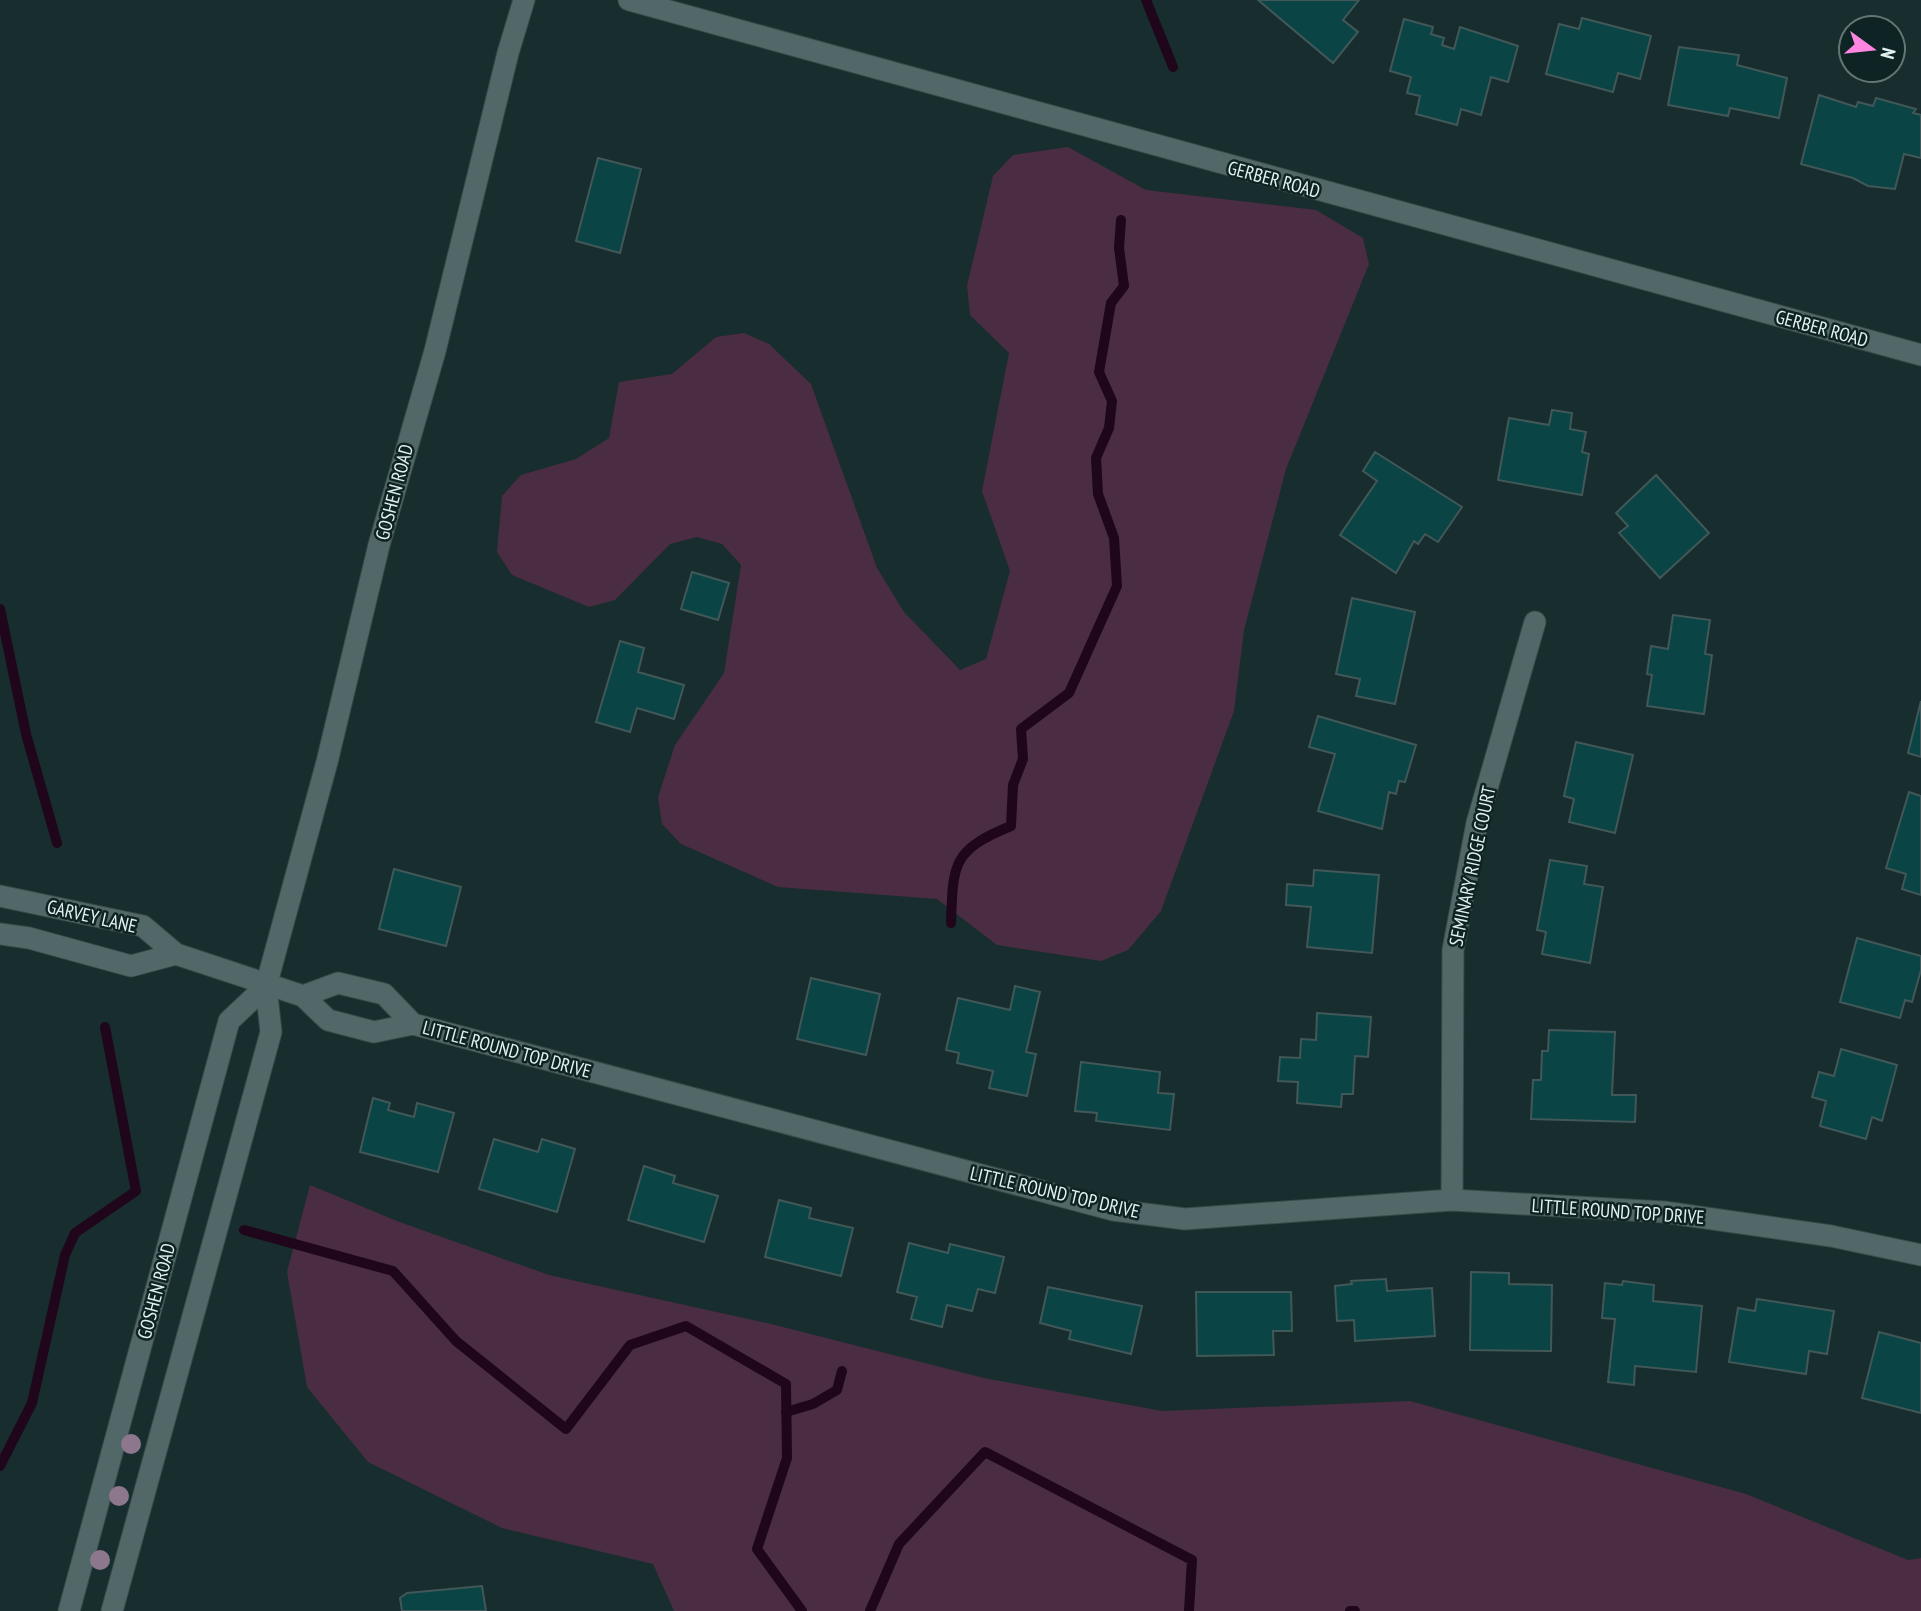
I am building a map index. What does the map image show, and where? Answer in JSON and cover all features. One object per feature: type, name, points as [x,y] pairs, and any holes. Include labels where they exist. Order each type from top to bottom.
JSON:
[{"type":"street","name":"GOSHEN ROAD","points":[[112,1611],[271,1032],[266,986],[327,762],[379,545],[435,351],[508,53],[524,0]]},
{"type":"street","name":"GERBER ROAD","points":[[629,0],[1921,355]]},
{"type":"street","name":"SEMINARY RIDGE COURT","points":[[1452,1200],[1453,950],[1477,823],[1535,622]]},
{"type":"street","name":"GARVEY LANE","points":[[0,896],[143,926],[176,954],[266,986]]},
{"type":"street","name":"GARVEY LANE","points":[[0,934],[29,938],[131,965],[176,954]]},
{"type":"street","name":"LITTLE ROUND TOP DRIVE","points":[[303,996],[338,983],[384,994],[413,1024]]},
{"type":"street","name":"GOSHEN ROAD","points":[[69,1611],[229,1021],[266,986]]},
{"type":"street","name":"LITTLE ROUND TOP DRIVE","points":[[266,986],[303,996],[328,1020],[374,1032],[413,1024],[1113,1210],[1185,1219],[1452,1200],[1664,1212],[1831,1237],[1921,1255]]},
{"type":"shaded area","points":[[1068,147],[1146,190],[1316,210],[1363,238],[1369,264],[1286,469],[1244,630],[1234,711],[1161,911],[1128,950],[1101,961],[997,945],[937,899],[778,887],[681,844],[662,824],[658,797],[675,745],[724,673],[741,565],[722,544],[697,537],[670,544],[615,600],[589,607],[512,575],[497,552],[502,496],[521,475],[576,459],[609,438],[619,382],[672,374],[716,337],[744,333],[769,344],[811,384],[877,568],[904,612],[960,670],[986,659],[1010,571],[982,491],[1009,353],[970,315],[967,286],[993,176],[1013,155]]},
{"type":"shaded area","points":[[310,1185],[397,1221],[549,1275],[771,1324],[984,1378],[1162,1411],[1410,1401],[1746,1494],[1908,1560],[1921,1558],[1921,1611],[674,1611],[653,1564],[502,1528],[368,1462],[307,1387],[287,1272]]},
{"type":"building","points":[[1258,0],[1359,0],[1343,20],[1358,32],[1333,63]]},
{"type":"building","points":[[1582,18],[1651,36],[1640,79],[1618,73],[1613,92],[1546,74],[1559,24],[1579,29]]},
{"type":"building","points":[[1404,19],[1433,27],[1431,34],[1444,38],[1442,45],[1454,49],[1460,27],[1518,46],[1508,82],[1491,77],[1481,115],[1461,109],[1457,125],[1416,114],[1420,96],[1407,93],[1411,77],[1390,71]]},
{"type":"building","points":[[1679,47],[1739,55],[1737,65],[1787,78],[1779,118],[1730,108],[1728,116],[1668,105]]},
{"type":"building","points":[[1819,95],[1856,107],[1858,102],[1873,106],[1876,98],[1916,109],[1913,113],[1921,115],[1921,158],[1904,154],[1895,189],[1868,186],[1853,178],[1801,164]]},
{"type":"building","points":[[598,158],[641,169],[620,253],[576,241]]},
{"type":"building","points":[[1552,410],[1572,413],[1570,429],[1586,432],[1582,452],[1589,454],[1582,495],[1498,480],[1509,418],[1549,425]]},
{"type":"building","points":[[1375,452],[1462,507],[1438,542],[1425,534],[1418,544],[1414,541],[1396,573],[1340,535],[1377,481],[1363,471]]},
{"type":"building","points":[[1656,475],[1709,533],[1660,578],[1619,533],[1628,526],[1616,513]]},
{"type":"building","points":[[692,572],[729,583],[718,620],[681,609]]},
{"type":"building","points":[[1352,598],[1415,612],[1395,704],[1356,696],[1360,679],[1336,674]]},
{"type":"building","points":[[1673,615],[1710,620],[1705,654],[1712,655],[1704,714],[1647,706],[1652,675],[1647,674],[1651,646],[1668,649]]},
{"type":"building","points":[[620,641],[644,648],[638,672],[684,685],[674,719],[637,708],[630,732],[596,722]]},
{"type":"building","points":[[1921,701],[1921,757],[1908,753]]},
{"type":"building","points":[[1318,716],[1416,745],[1405,782],[1399,781],[1396,794],[1389,792],[1382,829],[1318,811],[1335,754],[1309,747]]},
{"type":"building","points":[[1576,742],[1633,755],[1615,833],[1569,822],[1574,799],[1564,796]]},
{"type":"building","points":[[1909,792],[1921,796],[1921,895],[1902,889],[1906,874],[1886,868]]},
{"type":"building","points":[[1550,860],[1587,866],[1584,884],[1603,887],[1590,963],[1542,954],[1546,932],[1537,930]]},
{"type":"building","points":[[394,869],[461,887],[446,946],[379,929]]},
{"type":"building","points":[[1314,870],[1379,875],[1372,953],[1307,947],[1311,907],[1286,905],[1287,884],[1313,886]]},
{"type":"building","points":[[1857,938],[1921,956],[1921,970],[1912,1002],[1905,1000],[1900,1018],[1840,1002]]},
{"type":"building","points":[[811,978],[880,994],[866,1055],[797,1039]]},
{"type":"building","points":[[1015,986],[1040,992],[1026,1052],[1036,1054],[1027,1096],[989,1088],[993,1071],[957,1063],[959,1053],[946,1050],[958,998],[1010,1010]]},
{"type":"building","points":[[1317,1013],[1371,1017],[1368,1057],[1355,1056],[1353,1094],[1342,1094],[1341,1107],[1297,1103],[1298,1082],[1278,1081],[1280,1057],[1300,1058],[1301,1039],[1316,1040]]},
{"type":"building","points":[[1549,1030],[1615,1032],[1612,1095],[1636,1095],[1635,1122],[1531,1119],[1533,1080],[1541,1080],[1542,1051],[1548,1051]]},
{"type":"building","points":[[1841,1049],[1897,1065],[1882,1121],[1872,1117],[1866,1139],[1820,1126],[1826,1101],[1812,1097],[1819,1072],[1834,1076]]},
{"type":"building","points":[[1081,1062],[1160,1072],[1158,1093],[1174,1094],[1170,1130],[1096,1121],[1097,1113],[1075,1111]]},
{"type":"building","points":[[373,1098],[390,1103],[388,1110],[414,1117],[417,1103],[454,1113],[438,1172],[360,1152]]},
{"type":"building","points":[[494,1139],[538,1152],[542,1139],[575,1149],[557,1212],[479,1189]]},
{"type":"building","points":[[644,1166],[675,1176],[673,1183],[718,1196],[704,1242],[628,1220]]},
{"type":"building","points":[[779,1200],[811,1208],[809,1218],[853,1228],[841,1276],[765,1257]]},
{"type":"building","points":[[909,1243],[948,1253],[950,1244],[1004,1257],[995,1293],[978,1289],[972,1311],[947,1305],[942,1327],[911,1319],[917,1297],[897,1292]]},
{"type":"building","points":[[1471,1272],[1509,1273],[1509,1284],[1552,1285],[1551,1351],[1470,1350]]},
{"type":"building","points":[[1386,1279],[1387,1291],[1432,1288],[1435,1336],[1355,1341],[1354,1320],[1337,1321],[1335,1286],[1352,1284],[1351,1281]]},
{"type":"building","points":[[1623,1281],[1654,1285],[1653,1301],[1702,1306],[1696,1372],[1635,1366],[1634,1385],[1608,1382],[1615,1319],[1602,1318],[1605,1283],[1622,1285]]},
{"type":"building","points":[[1048,1287],[1142,1306],[1131,1354],[1069,1339],[1071,1331],[1040,1323]]},
{"type":"building","points":[[1196,1292],[1291,1292],[1292,1331],[1273,1331],[1274,1355],[1197,1356]]},
{"type":"building","points":[[1757,1299],[1834,1311],[1827,1354],[1809,1351],[1806,1374],[1729,1362],[1738,1308],[1755,1311]]},
{"type":"building","points":[[1879,1332],[1921,1343],[1921,1413],[1862,1398]]},
{"type":"building","points":[[482,1586],[486,1611],[402,1611],[400,1598],[407,1593]]},
{"type":"waterway","points":[[1146,0],[1173,67]]},
{"type":"waterway","points":[[951,923],[953,886],[960,861],[977,843],[1011,826],[1013,785],[1023,759],[1021,729],[1069,693],[1117,586],[1114,538],[1098,494],[1096,458],[1109,428],[1112,401],[1099,372],[1111,303],[1124,286],[1119,248],[1121,220]]},
{"type":"waterway","points":[[0,609],[26,734],[57,843]]},
{"type":"waterway","points":[[0,1466],[32,1403],[65,1255],[75,1233],[136,1191],[105,1027]]},
{"type":"waterway","points":[[244,1230],[393,1271],[456,1341],[566,1429],[630,1345],[686,1326],[786,1384],[787,1458],[757,1549],[802,1611]]},
{"type":"waterway","points":[[786,1412],[813,1404],[837,1390],[842,1371]]},
{"type":"waterway","points":[[870,1611],[899,1544],[985,1452],[1192,1560],[1189,1611]]},
{"type":"waterway","points":[[1350,1611],[1355,1611]]}]
